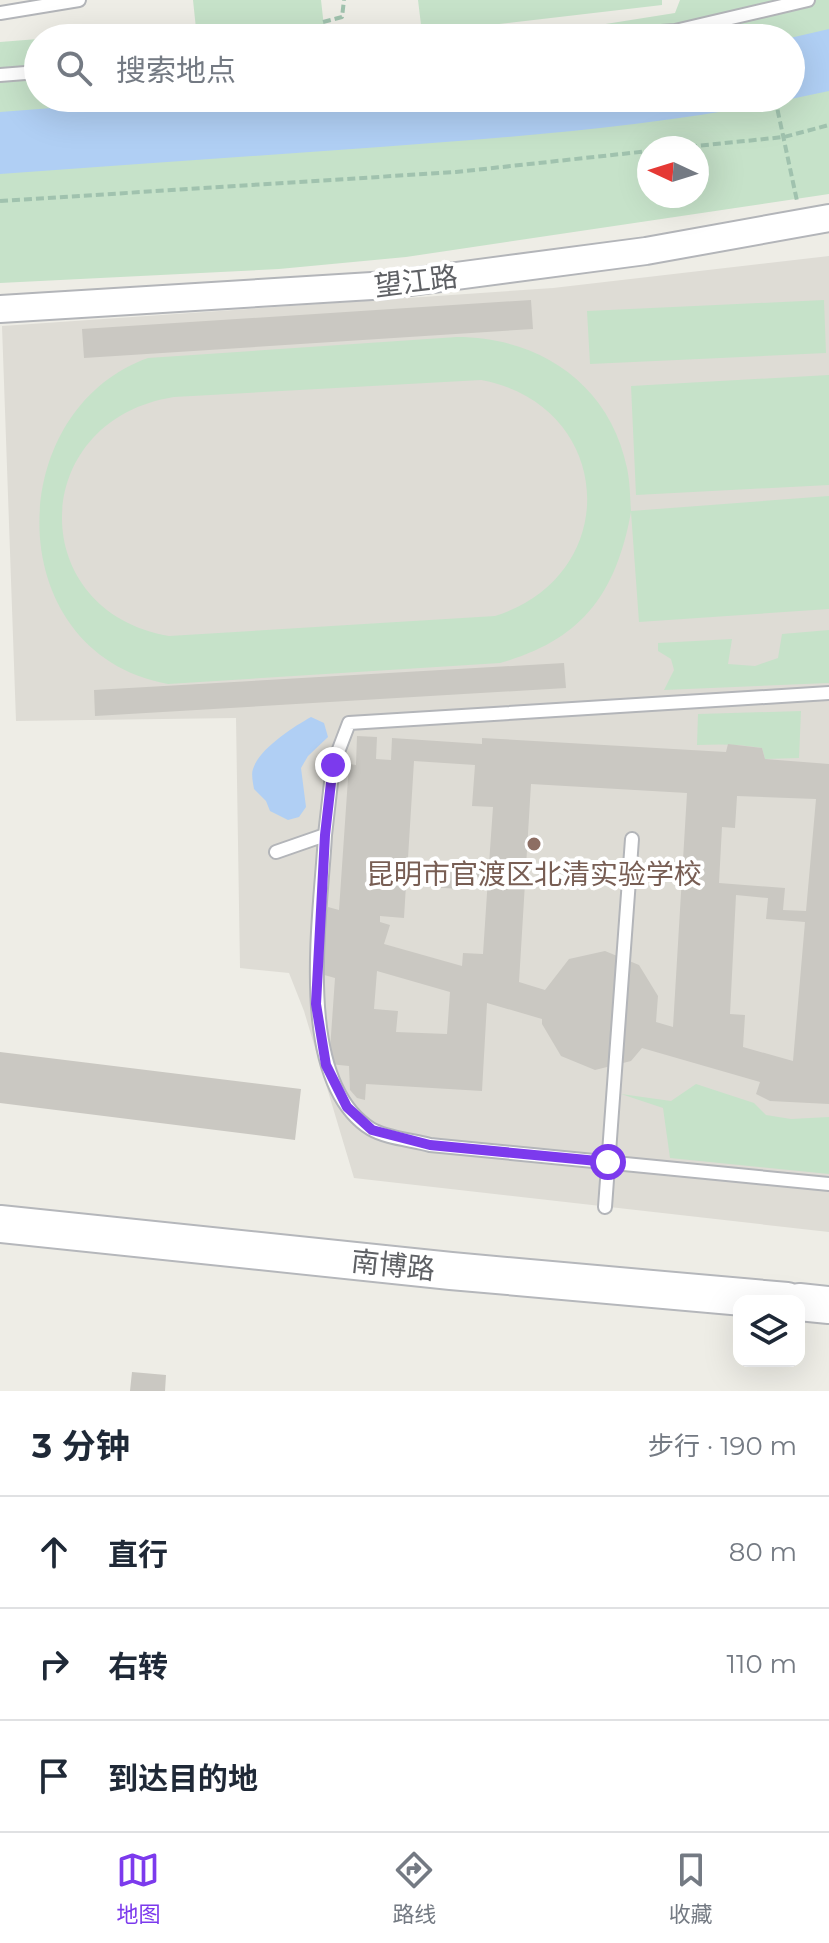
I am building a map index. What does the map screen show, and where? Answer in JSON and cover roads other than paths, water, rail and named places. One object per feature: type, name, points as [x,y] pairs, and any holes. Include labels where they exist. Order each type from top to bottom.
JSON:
[{"type":"street","name":"望江路","points":[[0,309],[388,285],[646,251],[829,218]]},
{"type":"street","name":"南博路","points":[[0,1224],[451,1271],[733,1296]]},
{"type":"street","points":[[805,1303],[829,1305]]},
{"type":"lane","points":[[0,13],[79,0]]},
{"type":"lane","points":[[705,24],[808,0]]},
{"type":"lane","points":[[0,75],[24,73]]},
{"type":"lane","points":[[829,693],[349,723],[333,765],[325,835],[316,1004],[326,1065],[347,1107],[372,1130],[430,1145],[829,1184]]},
{"type":"lane","points":[[276,852],[325,835]]},
{"type":"lane","points":[[605,1207],[632,839]]},
{"type":"water","points":[[829,29],[829,91],[805,96],[805,35]]},
{"type":"water","points":[[0,112],[718,112],[549,133],[0,174]]},
{"type":"water","points":[[311,717],[324,723],[328,737],[308,756],[301,768],[306,807],[299,817],[288,820],[270,811],[266,801],[254,789],[252,771],[269,746]]},
{"type":"place","name":"昆明市官渡区北清实验学校","points":[[534,844]]}]
